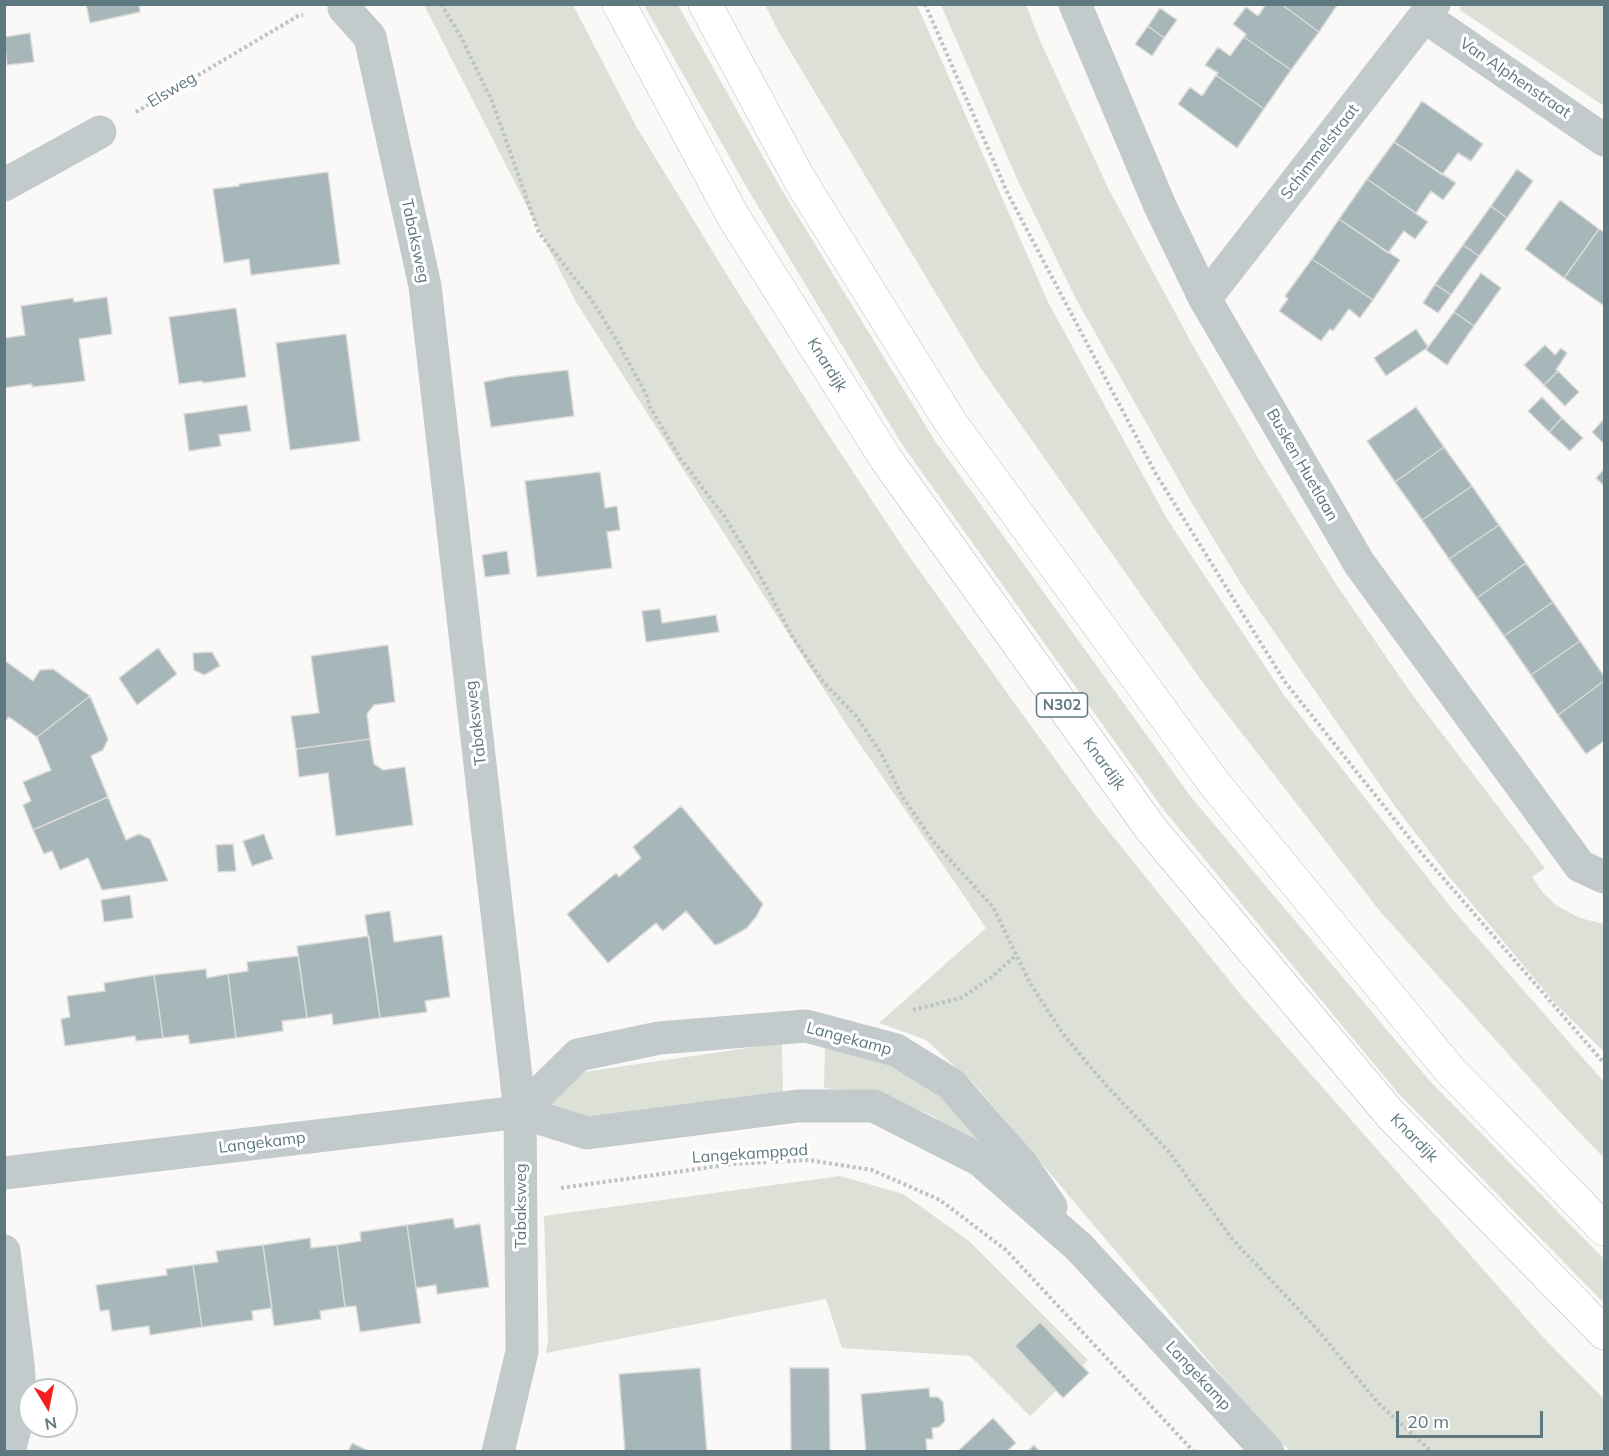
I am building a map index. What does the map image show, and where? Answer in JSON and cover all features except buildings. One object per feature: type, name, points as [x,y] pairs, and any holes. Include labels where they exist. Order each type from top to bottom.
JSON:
[{"type":"main road","name":"Knardijk","points":[[619,4],[733,216],[886,459],[1151,829],[1391,1115],[1605,1333]]},
{"type":"main road","points":[[705,4],[801,182],[951,423],[1214,783],[1449,1069],[1605,1229]]},
{"type":"street","name":"Busken Huetlaan","points":[[1075,4],[1160,206],[1205,299],[1359,563],[1580,866],[1605,877]]},
{"type":"street","name":"Tabaksweg","points":[[344,8],[370,37],[425,286],[520,1112],[522,1352],[498,1452]]},
{"type":"street","name":"Schimmelstraat","points":[[1205,299],[1430,11]]},
{"type":"street","name":"Van Alphenstraat","points":[[1430,11],[1605,140]]},
{"type":"street","points":[[4,185],[100,132]]},
{"type":"street","name":"Langekamp","points":[[520,1112],[578,1055],[659,1038],[806,1026],[896,1050],[951,1084],[1022,1164],[1079,1247]]},
{"type":"street","name":"Langekamp","points":[[4,1173],[520,1112],[587,1133],[798,1106],[874,1106],[980,1160],[1079,1247],[1268,1452]]},
{"type":"street","points":[[4,1251],[20,1392],[17,1420],[9,1452]]},
{"type":"path","points":[[441,4],[461,37],[492,101],[539,233],[568,267],[596,307],[617,341],[646,394],[650,407],[680,458],[725,517],[792,636],[823,682],[862,725],[881,753],[902,796],[933,840],[993,907],[1030,983],[1063,1034],[1104,1083],[1169,1152],[1233,1240],[1316,1329],[1378,1404],[1432,1452]]},
{"type":"path","points":[[925,4],[1008,194],[1150,463],[1285,682],[1423,855],[1605,1063]]},
{"type":"path","name":"Elsweg","points":[[100,132],[298,16],[344,8]]},
{"type":"path","points":[[868,1043],[897,1015],[961,998],[992,977],[1016,955]]},
{"type":"path","name":"Langekamppad","points":[[521,1193],[732,1164],[809,1160],[872,1170],[940,1200],[1006,1250],[1194,1452]]},
{"type":"shaded area","points":[[1461,4],[1604,5],[1604,106],[1460,10]]},
{"type":"shaded area","points":[[424,5],[573,5],[636,126],[735,288],[904,549],[1094,813],[1241,995],[1541,1335],[1604,1399],[1604,1451],[1290,1451],[1257,1418],[976,1086],[926,1040],[879,1023],[986,928],[844,721],[576,302]]},
{"type":"shaded area","points":[[644,5],[678,5],[780,187],[935,441],[1191,797],[1429,1080],[1604,1259],[1604,1303],[1398,1093],[1163,809],[901,443],[747,188]]},
{"type":"shaded area","points":[[765,5],[917,5],[1048,302],[1167,519],[1284,695],[1453,910],[1604,1082],[1604,1158],[1379,910],[1206,687],[980,367],[778,31]]},
{"type":"shaded area","points":[[941,5],[1026,5],[1041,43],[1109,190],[1192,344],[1258,458],[1336,584],[1411,693],[1545,868],[1532,877],[1544,894],[1557,906],[1580,918],[1604,924],[1604,1052],[1555,1003],[1446,873],[1394,805],[1243,587],[1190,500],[1076,299],[1018,181]]},
{"type":"shaded area","points":[[782,1043],[783,1094],[582,1120],[539,1108],[583,1072]]},
{"type":"shaded area","points":[[825,1047],[869,1056],[918,1077],[962,1116],[1021,1184],[972,1143],[933,1116],[880,1094],[824,1088]]},
{"type":"shaded area","points":[[840,1176],[903,1194],[969,1241],[1088,1360],[1030,1416],[970,1356],[842,1348],[826,1299],[546,1353],[548,1341],[544,1216]]}]
